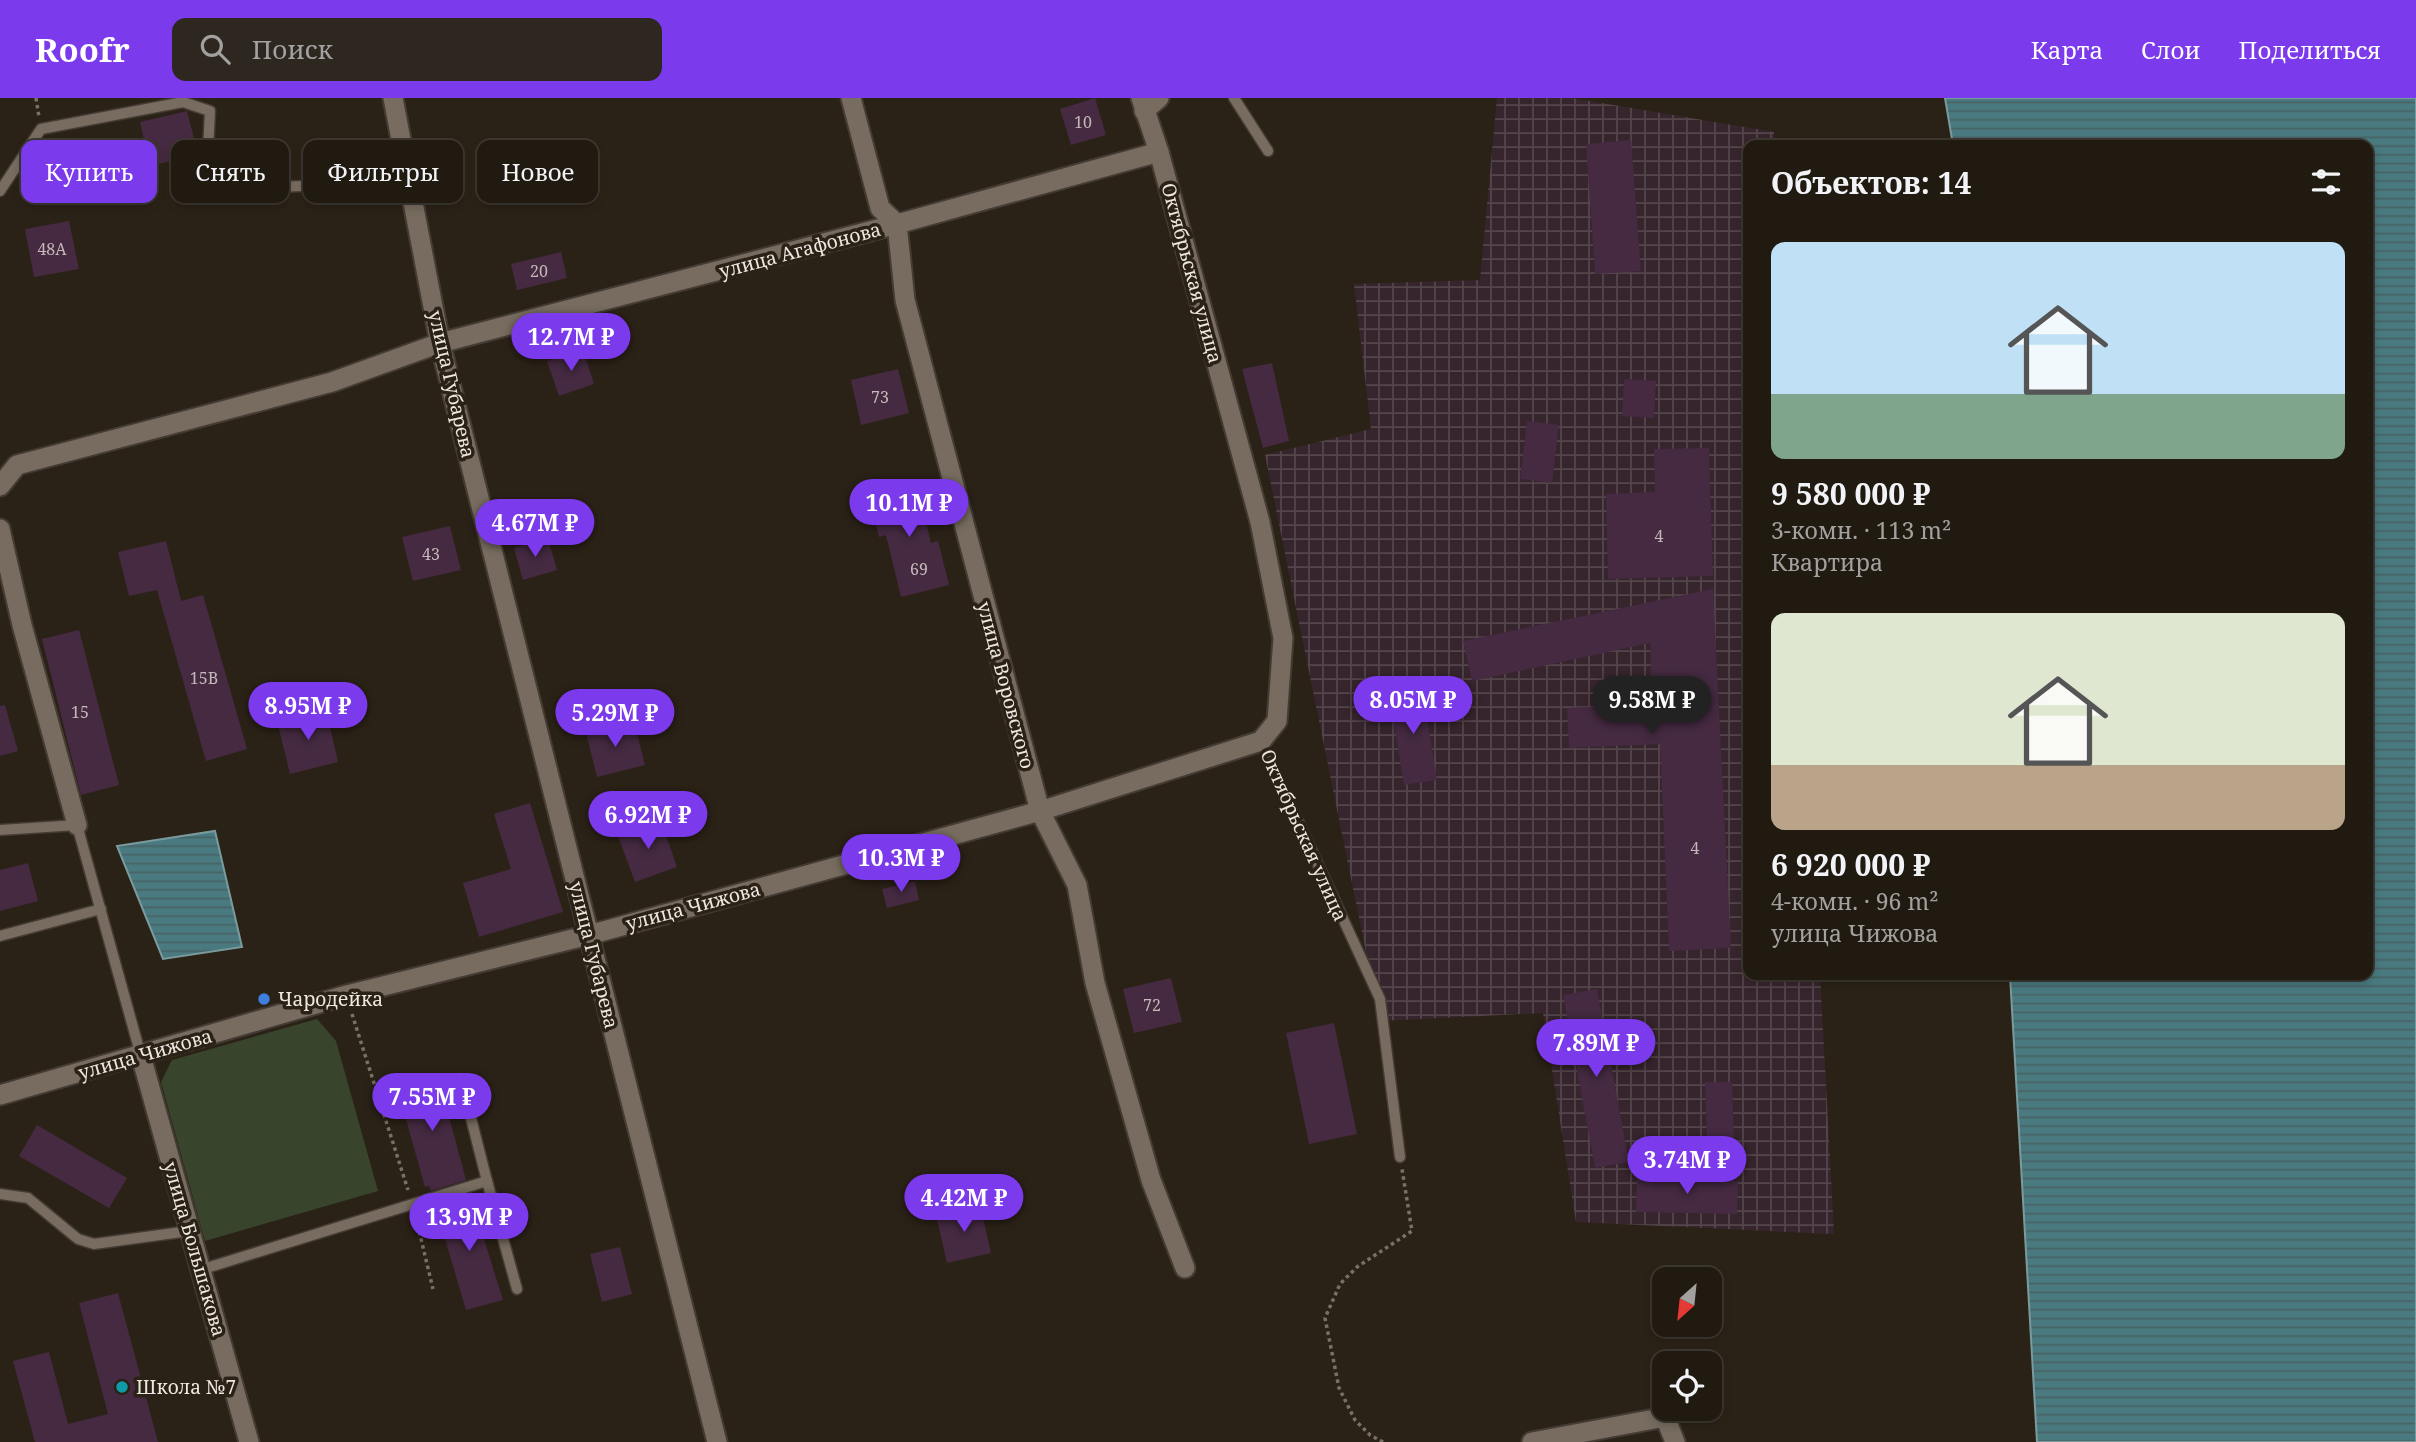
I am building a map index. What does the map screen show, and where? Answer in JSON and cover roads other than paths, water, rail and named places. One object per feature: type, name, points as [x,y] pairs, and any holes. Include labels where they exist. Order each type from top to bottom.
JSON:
[{"type":"street","name":"улица Губарева","points":[[393,98],[401,140]]},
{"type":"street","name":"улица Воровского","points":[[851,98],[880,208],[897,225],[905,300],[1040,811],[1077,885],[1095,982],[1147,1167],[1185,1268]]},
{"type":"street","name":"Октябрьская улица","points":[[1148,102],[1159,152],[1259,522],[1283,638],[1277,721],[1261,741]]},
{"type":"street","name":"улица Агафонова","points":[[2,477],[17,466],[332,383],[440,343],[897,225],[1159,152]]},
{"type":"street","name":"улица Губарева","points":[[414,203],[440,343],[717,1442]]},
{"type":"street","points":[[0,529],[22,625],[77,825]]},
{"type":"street","name":"улица Чижова","points":[[0,1094],[141,1056],[347,995],[589,935],[1040,811],[1261,741]]},
{"type":"street","name":"улица Большакова","points":[[141,1056],[249,1442]]},
{"type":"street","points":[[1532,1442],[1665,1417],[1675,1442]]},
{"type":"lane","points":[[1234,98],[1268,151]]},
{"type":"lane","points":[[0,191],[41,129],[183,102],[210,111],[206,190],[303,187]]},
{"type":"lane","name":"Октябрьская улица","points":[[1261,741],[1380,999],[1400,1157]]},
{"type":"lane","points":[[0,830],[77,825],[141,1056]]},
{"type":"lane","points":[[0,936],[101,909]]},
{"type":"lane","points":[[461,1079],[517,1289]]},
{"type":"lane","points":[[200,1270],[487,1181]]},
{"type":"lane","points":[[0,1194],[28,1198],[78,1239],[94,1244],[189,1231]]},
{"type":"water","points":[[1945,98],[2416,98],[2416,1442],[2037,1442],[2010,980],[2373,980],[2373,140],[1952,140]]},
{"type":"water","points":[[215,831],[242,947],[163,959],[117,846]]},
{"type":"place","name":"Чародейка","points":[[264,999]]},
{"type":"place","name":"Школа №7","points":[[122,1387]]}]
